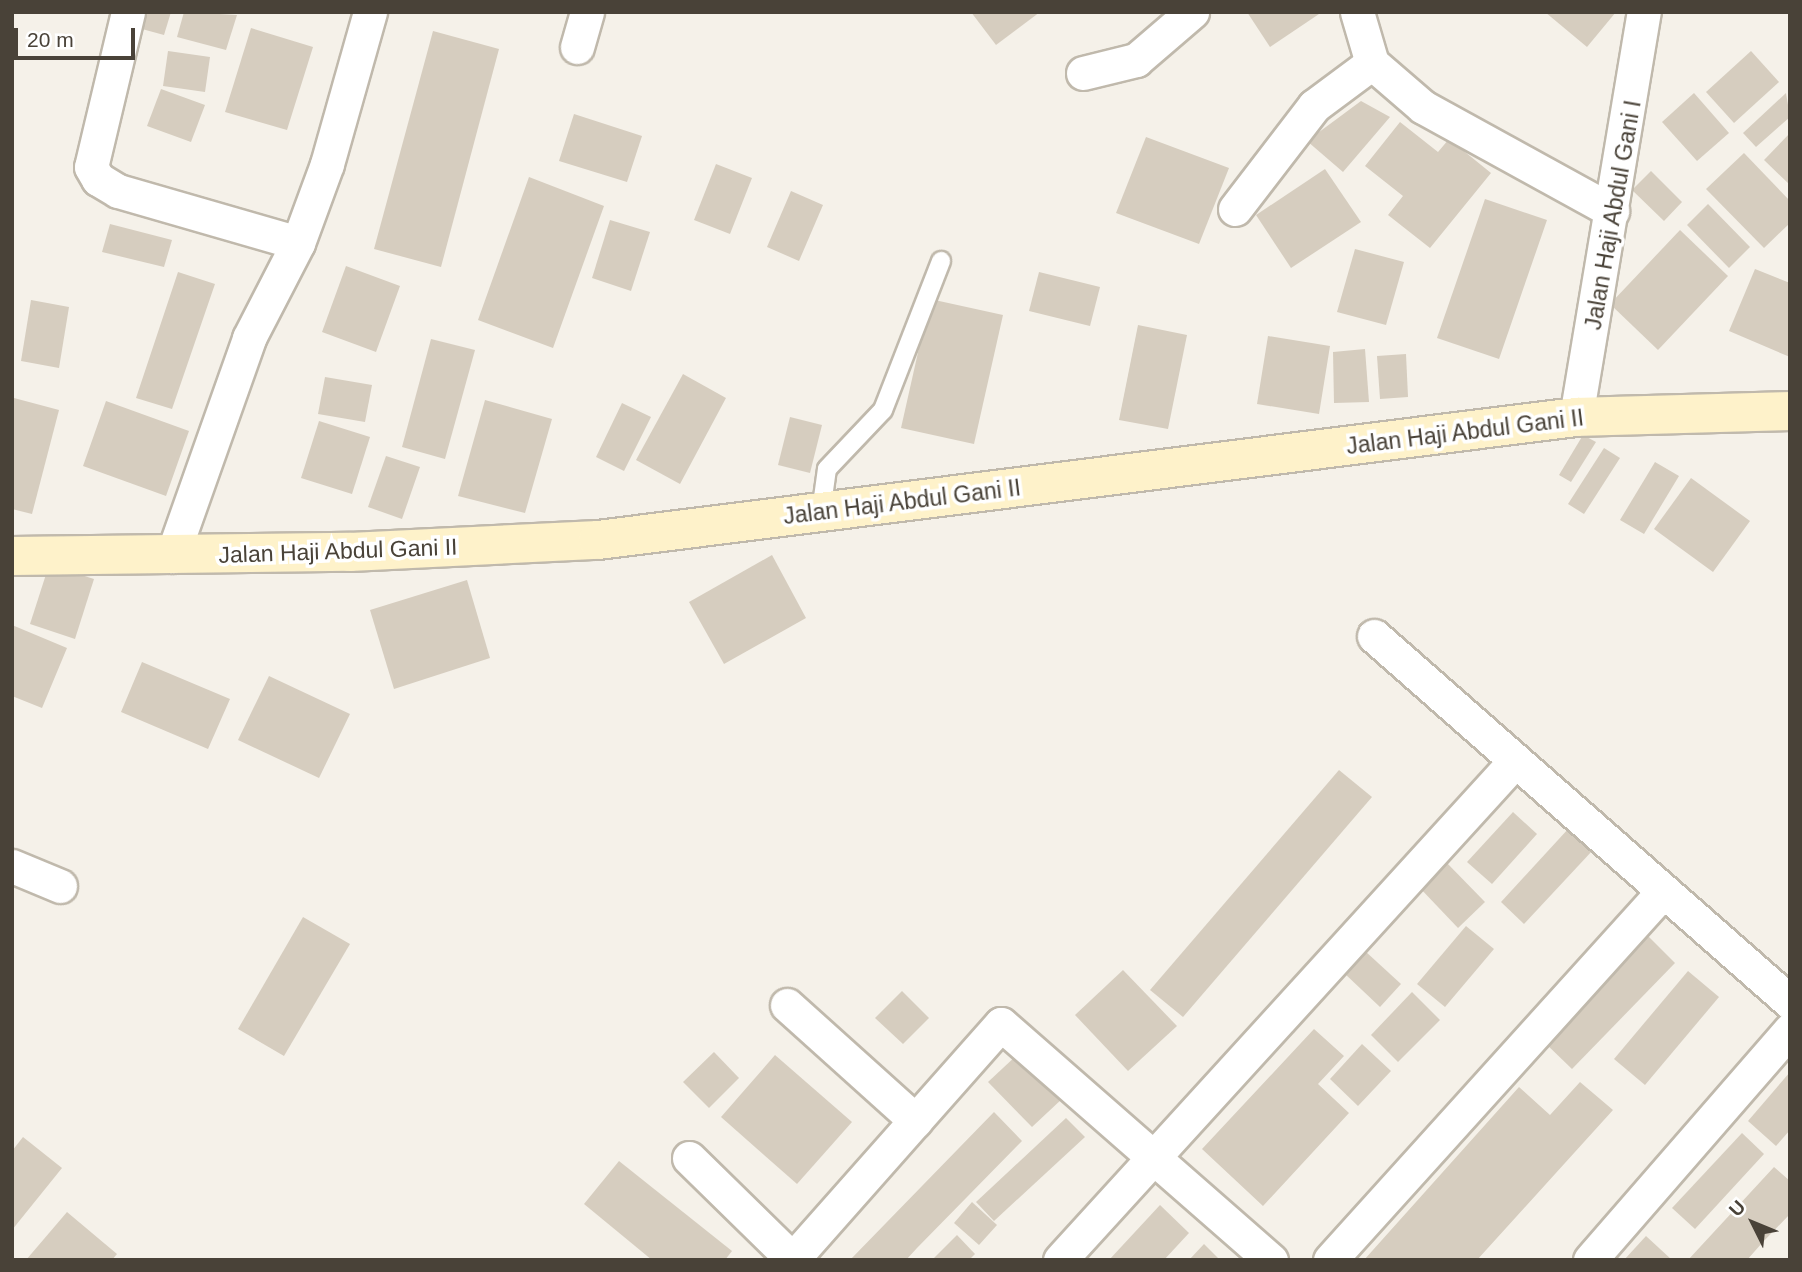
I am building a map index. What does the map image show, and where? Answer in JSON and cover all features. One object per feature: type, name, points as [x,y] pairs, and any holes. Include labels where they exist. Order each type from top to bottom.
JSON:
[{"type":"street","points":[[128,12],[91,167],[98,179],[118,191],[298,243]]},
{"type":"street","points":[[577,47],[587,12]]},
{"type":"street","points":[[1083,73],[1136,60],[1192,12]]},
{"type":"street","points":[[1357,12],[1372,63],[1423,107],[1612,211]]},
{"type":"street","name":"Jalan Haji Abdul Gani I","points":[[1576,417],[1644,12]]},
{"type":"street","points":[[172,556],[249,338],[298,243],[366,27]]},
{"type":"street","points":[[1235,209],[1314,106],[1372,63]]},
{"type":"street","name":"Jalan Haji Abdul Gani II","points":[[12,556],[172,556],[598,540],[1576,417],[1790,411]]},
{"type":"street","points":[[1374,636],[1790,1002]]},
{"type":"street","points":[[1060,1260],[1515,761]]},
{"type":"street","points":[[12,866],[60,886]]},
{"type":"street","points":[[1330,1260],[1662,892]]},
{"type":"street","points":[[787,1005],[916,1121]]},
{"type":"street","points":[[689,1157],[792,1260],[1005,1024],[1271,1260]]},
{"type":"street","points":[[1590,1260],[1790,1030]]},
{"type":"lane","points":[[821,512],[827,469],[883,410],[941,261]]},
{"type":"building","points":[[147,12],[171,12],[164,35],[142,29]]},
{"type":"building","points":[[184,12],[237,15],[226,50],[177,37]]},
{"type":"building","points":[[971,12],[1040,12],[996,45]]},
{"type":"building","points":[[1247,12],[1322,12],[1270,47]]},
{"type":"building","points":[[1545,12],[1616,12],[1587,47]]},
{"type":"building","points":[[251,28],[313,47],[287,130],[225,112]]},
{"type":"building","points":[[433,31],[499,49],[441,267],[374,249]]},
{"type":"building","points":[[168,51],[210,57],[205,92],[163,86]]},
{"type":"building","points":[[1751,51],[1779,82],[1734,123],[1706,92]]},
{"type":"building","points":[[161,89],[205,105],[191,142],[147,126]]},
{"type":"building","points":[[1694,93],[1729,133],[1697,161],[1662,122]]},
{"type":"building","points":[[1786,93],[1790,117],[1756,147],[1743,133]]},
{"type":"building","points":[[1361,101],[1390,117],[1343,172],[1307,141]]},
{"type":"building","points":[[574,114],[642,136],[627,182],[559,161]]},
{"type":"building","points":[[1400,122],[1438,152],[1449,139],[1491,173],[1430,248],[1388,215],[1403,196],[1365,166]]},
{"type":"building","points":[[1790,133],[1790,185],[1764,160]]},
{"type":"building","points":[[1146,137],[1229,168],[1199,244],[1116,213]]},
{"type":"building","points":[[1744,153],[1790,201],[1790,223],[1764,248],[1706,189]]},
{"type":"building","points":[[716,164],[752,178],[730,234],[694,220]]},
{"type":"building","points":[[1325,169],[1361,222],[1291,268],[1256,215]]},
{"type":"building","points":[[1651,171],[1682,202],[1664,221],[1632,190]]},
{"type":"building","points":[[529,177],[604,206],[553,348],[478,320]]},
{"type":"building","points":[[791,191],[823,205],[799,261],[767,247]]},
{"type":"building","points":[[1485,199],[1547,220],[1499,359],[1437,338]]},
{"type":"building","points":[[1708,204],[1750,247],[1729,268],[1687,225]]},
{"type":"building","points":[[610,220],[650,232],[631,291],[592,278]]},
{"type":"building","points":[[110,224],[172,240],[164,267],[102,252]]},
{"type":"building","points":[[1680,230],[1728,276],[1658,350],[1610,304]]},
{"type":"building","points":[[1355,249],[1404,262],[1386,325],[1337,312]]},
{"type":"building","points":[[346,266],[400,286],[376,352],[322,332]]},
{"type":"building","points":[[1755,269],[1790,283],[1790,357],[1729,331]]},
{"type":"building","points":[[178,272],[215,284],[172,409],[136,398]]},
{"type":"building","points":[[1039,272],[1100,287],[1090,326],[1029,311]]},
{"type":"building","points":[[930,299],[1003,315],[974,444],[901,428]]},
{"type":"building","points":[[31,300],[69,307],[59,368],[21,361]]},
{"type":"building","points":[[1138,325],[1187,335],[1168,429],[1119,420]]},
{"type":"building","points":[[1268,336],[1330,346],[1319,414],[1257,404]]},
{"type":"building","points":[[431,339],[475,350],[445,459],[402,447]]},
{"type":"building","points":[[1365,349],[1369,402],[1334,403],[1333,352]]},
{"type":"building","points":[[1406,354],[1408,397],[1380,399],[1377,356]]},
{"type":"building","points":[[683,374],[726,398],[680,484],[636,460]]},
{"type":"building","points":[[325,377],[372,385],[365,422],[318,414]]},
{"type":"building","points":[[14,398],[59,410],[32,514],[12,509]]},
{"type":"building","points":[[485,400],[552,419],[525,513],[458,496]]},
{"type":"building","points":[[106,401],[189,431],[166,496],[83,466]]},
{"type":"building","points":[[622,403],[651,417],[624,471],[596,457]]},
{"type":"building","points":[[790,417],[822,425],[810,473],[778,465]]},
{"type":"building","points":[[319,421],[370,437],[352,494],[301,478]]},
{"type":"building","points":[[1583,435],[1596,442],[1571,482],[1559,475]]},
{"type":"building","points":[[1604,448],[1620,458],[1584,514],[1568,504]]},
{"type":"building","points":[[386,456],[420,467],[402,519],[368,507]]},
{"type":"building","points":[[1655,462],[1679,476],[1644,534],[1620,520]]},
{"type":"building","points":[[1691,478],[1750,521],[1713,572],[1654,529]]},
{"type":"building","points":[[772,555],[806,618],[724,664],[689,602]]},
{"type":"building","points":[[49,565],[94,579],[75,639],[30,624]]},
{"type":"building","points":[[467,580],[490,658],[394,689],[370,610]]},
{"type":"building","points":[[12,625],[67,648],[42,708],[12,696]]},
{"type":"building","points":[[142,662],[230,699],[208,749],[121,712]]},
{"type":"building","points":[[269,676],[350,714],[319,778],[238,740]]},
{"type":"building","points":[[1339,770],[1372,797],[1183,1017],[1150,990]]},
{"type":"building","points":[[1513,812],[1537,834],[1492,884],[1467,862]]},
{"type":"building","points":[[1569,828],[1593,850],[1524,924],[1501,902]]},
{"type":"building","points":[[1445,861],[1485,902],[1458,928],[1418,886]]},
{"type":"building","points":[[303,917],[350,944],[284,1056],[238,1029]]},
{"type":"building","points":[[1466,926],[1494,949],[1445,1007],[1417,984]]},
{"type":"building","points":[[1646,934],[1675,963],[1572,1069],[1542,1040]]},
{"type":"building","points":[[1365,951],[1401,984],[1380,1007],[1344,973]]},
{"type":"building","points":[[1123,970],[1177,1026],[1128,1071],[1075,1015]]},
{"type":"building","points":[[1688,971],[1719,997],[1645,1085],[1614,1059]]},
{"type":"building","points":[[902,991],[929,1018],[903,1044],[875,1018]]},
{"type":"building","points":[[1412,992],[1440,1020],[1398,1062],[1371,1035]]},
{"type":"building","points":[[1314,1029],[1344,1056],[1318,1084],[1349,1113],[1263,1206],[1202,1149]]},
{"type":"building","points":[[1362,1044],[1391,1071],[1358,1106],[1330,1079]]},
{"type":"building","points":[[714,1052],[739,1078],[709,1108],[683,1082]]},
{"type":"building","points":[[1019,1053],[1063,1098],[1032,1127],[988,1082]]},
{"type":"building","points":[[775,1055],[852,1122],[797,1184],[721,1117]]},
{"type":"building","points":[[1790,1072],[1790,1130],[1776,1146],[1748,1121]]},
{"type":"building","points":[[1580,1082],[1613,1110],[1477,1260],[1364,1260],[1519,1087],[1550,1115]]},
{"type":"building","points":[[994,1112],[1022,1141],[906,1260],[850,1260]]},
{"type":"building","points":[[1066,1118],[1085,1137],[994,1221],[976,1202]]},
{"type":"building","points":[[1742,1133],[1764,1154],[1695,1229],[1672,1208]]},
{"type":"building","points":[[23,1137],[62,1168],[12,1230],[12,1151]]},
{"type":"building","points":[[619,1161],[732,1251],[725,1260],[652,1260],[584,1204]]},
{"type":"building","points":[[1774,1167],[1790,1181],[1790,1214],[1747,1260],[1688,1260]]},
{"type":"building","points":[[972,1202],[997,1225],[979,1245],[954,1223]]},
{"type":"building","points":[[1160,1205],[1189,1233],[1164,1260],[1109,1260]]},
{"type":"building","points":[[67,1212],[117,1254],[112,1260],[26,1260]]},
{"type":"building","points":[[957,1235],[975,1254],[969,1260],[932,1260]]},
{"type":"building","points":[[1646,1236],[1672,1260],[1624,1260]]},
{"type":"building","points":[[1204,1244],[1220,1260],[1189,1260]]}]
